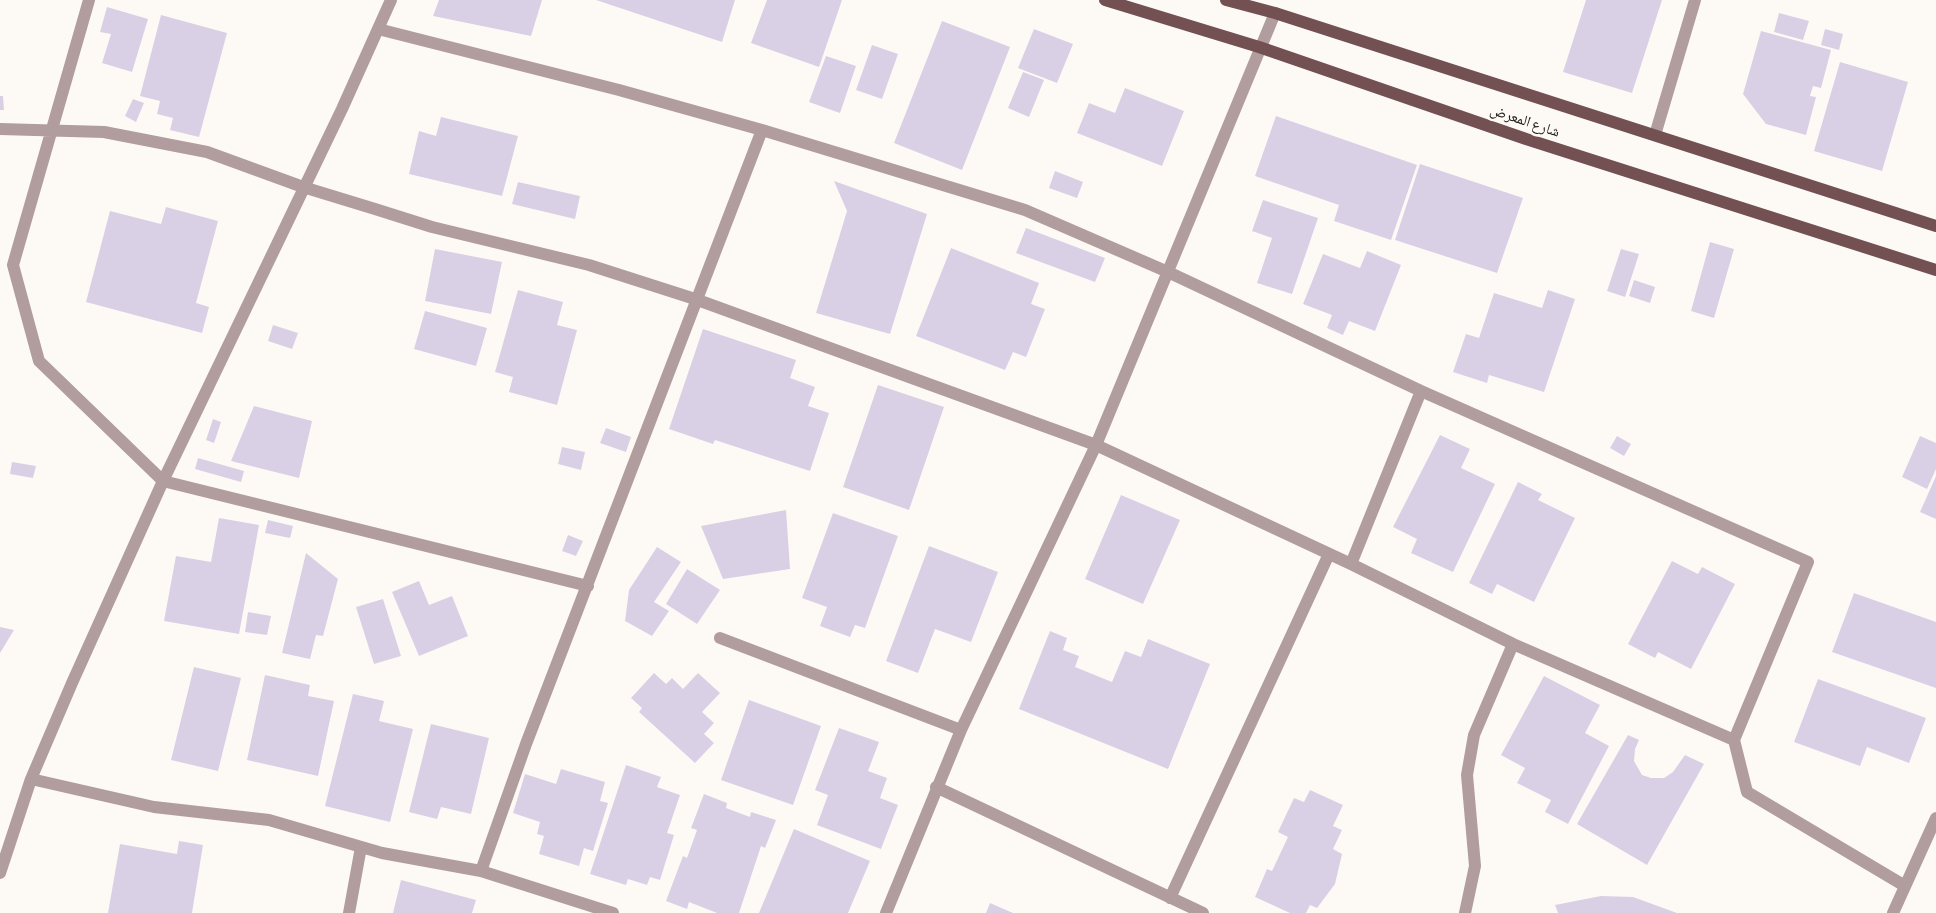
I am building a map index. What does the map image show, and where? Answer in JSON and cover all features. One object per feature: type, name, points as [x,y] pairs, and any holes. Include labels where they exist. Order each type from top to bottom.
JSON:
[{"type":"main road","name":"شارع المعرض","points":[[1105,0],[1259,47],[1526,139],[1936,270]]},
{"type":"main road","name":"شارع المعرض","points":[[1226,0],[1249,3],[1936,226]]},
{"type":"street","points":[[89,0],[13,265],[39,361],[163,481],[588,586]]},
{"type":"street","points":[[0,873],[32,779],[163,481],[391,0]]},
{"type":"street","points":[[1655,136],[1695,0]]},
{"type":"street","points":[[886,913],[936,787],[961,730],[1096,446],[1259,47],[1275,13]]},
{"type":"street","points":[[378,29],[619,90],[762,130],[1025,210],[1168,272],[1421,391],[1808,562],[1734,740],[1747,792],[1905,886]]},
{"type":"street","points":[[0,129],[104,132],[207,152],[303,187],[432,227],[589,265],[695,299],[1096,446],[1351,564],[1513,644],[1734,740]]},
{"type":"street","points":[[480,871],[526,744],[678,352],[695,299],[762,130]]},
{"type":"street","points":[[1351,564],[1421,391]]},
{"type":"street","points":[[1170,898],[1329,554]]},
{"type":"street","points":[[720,638],[961,730]]},
{"type":"street","points":[[1465,913],[1475,866],[1467,774],[1474,736],[1513,644]]},
{"type":"street","points":[[32,779],[154,806],[269,820],[382,853],[480,871],[613,913]]},
{"type":"street","points":[[936,787],[1203,913]]},
{"type":"street","points":[[1893,913],[1936,818]]},
{"type":"street","points":[[349,913],[361,847]]},
{"type":"building","points":[[439,0],[542,0],[531,36],[433,16]]},
{"type":"building","points":[[596,0],[735,0],[722,42]]},
{"type":"building","points":[[767,0],[842,0],[819,67],[751,43]]},
{"type":"building","points":[[1586,0],[1662,0],[1632,93],[1563,72]]},
{"type":"building","points":[[107,7],[148,19],[132,72],[102,63],[111,34],[100,32]]},
{"type":"building","points":[[1779,13],[1809,21],[1803,40],[1774,32]]},
{"type":"building","points":[[161,15],[227,33],[199,137],[170,130],[173,118],[157,114],[160,101],[140,96]]},
{"type":"building","points":[[942,21],[1010,47],[962,170],[894,143]]},
{"type":"building","points":[[1034,29],[1073,44],[1057,83],[1018,68]]},
{"type":"building","points":[[1825,29],[1843,34],[1839,50],[1821,45]]},
{"type":"building","points":[[1761,31],[1831,50],[1821,88],[1813,86],[1810,96],[1816,97],[1806,135],[1766,124],[1743,94]]},
{"type":"building","points":[[872,45],[898,54],[882,99],[856,90]]},
{"type":"building","points":[[826,56],[856,66],[840,113],[809,102]]},
{"type":"building","points":[[1840,62],[1908,82],[1882,171],[1814,151]]},
{"type":"building","points":[[1023,72],[1044,80],[1029,117],[1008,108]]},
{"type":"building","points":[[1125,88],[1184,111],[1162,166],[1077,133],[1089,103],[1115,113]]},
{"type":"building","points":[[0,96],[3,96],[4,110],[0,110]]},
{"type":"building","points":[[133,99],[144,103],[136,122],[125,116]]},
{"type":"building","points":[[1276,116],[1417,165],[1391,240],[1334,221],[1339,205],[1255,176]]},
{"type":"building","points":[[441,117],[518,136],[502,196],[409,174],[419,131],[436,136]]},
{"type":"building","points":[[1420,164],[1523,198],[1497,273],[1395,240]]},
{"type":"building","points":[[1055,171],[1083,182],[1077,198],[1049,188]]},
{"type":"building","points":[[834,181],[927,214],[890,334],[816,313],[847,211]]},
{"type":"building","points":[[518,182],[580,196],[575,219],[512,204]]},
{"type":"building","points":[[1263,200],[1318,218],[1292,294],[1257,283],[1272,238],[1252,231]]},
{"type":"building","points":[[166,207],[218,221],[196,303],[209,307],[202,333],[86,302],[110,211],[161,224]]},
{"type":"building","points":[[1026,228],[1105,258],[1095,282],[1016,253]]},
{"type":"building","points":[[1710,242],[1734,249],[1714,318],[1691,311]]},
{"type":"building","points":[[951,248],[1039,283],[1031,304],[1045,309],[1026,357],[1013,352],[1005,370],[916,336]]},
{"type":"building","points":[[435,249],[502,262],[491,314],[425,301]]},
{"type":"building","points":[[1621,249],[1639,254],[1625,297],[1607,291]]},
{"type":"building","points":[[1367,251],[1401,265],[1375,331],[1349,321],[1343,335],[1327,328],[1332,315],[1303,304],[1323,254],[1360,268]]},
{"type":"building","points":[[1634,280],[1655,287],[1650,303],[1629,296]]},
{"type":"building","points":[[518,290],[563,302],[557,325],[577,330],[557,405],[509,392],[513,377],[495,372]]},
{"type":"building","points":[[1548,290],[1575,299],[1544,392],[1489,375],[1487,383],[1453,372],[1466,334],[1479,338],[1494,293],[1542,308]]},
{"type":"building","points":[[425,311],[487,328],[476,366],[414,349]]},
{"type":"building","points":[[273,325],[298,333],[292,349],[268,341]]},
{"type":"building","points":[[703,329],[796,360],[790,378],[815,387],[808,406],[829,413],[810,471],[715,440],[713,444],[669,429]]},
{"type":"building","points":[[878,385],[944,407],[909,510],[843,487]]},
{"type":"building","points":[[254,406],[312,421],[299,478],[231,461]]},
{"type":"building","points":[[213,419],[221,422],[214,443],[206,440]]},
{"type":"building","points":[[606,428],[631,437],[626,452],[600,443]]},
{"type":"building","points":[[1440,435],[1470,449],[1461,468],[1495,484],[1453,572],[1411,553],[1417,539],[1393,527]]},
{"type":"building","points":[[1617,436],[1631,444],[1624,456],[1610,448]]},
{"type":"building","points":[[1920,436],[1936,443],[1936,469],[1927,489],[1902,477]]},
{"type":"building","points":[[562,447],[585,452],[581,470],[558,464]]},
{"type":"building","points":[[198,458],[244,471],[241,482],[195,469]]},
{"type":"building","points":[[12,462],[36,466],[33,478],[10,474]]},
{"type":"building","points":[[1936,476],[1936,519],[1920,512]]},
{"type":"building","points":[[1518,482],[1542,494],[1538,500],[1575,518],[1534,602],[1497,584],[1492,594],[1469,583]]},
{"type":"building","points":[[1121,495],[1180,520],[1143,604],[1085,579]]},
{"type":"building","points":[[786,510],[790,569],[723,579],[701,526]]},
{"type":"building","points":[[833,513],[898,536],[865,628],[855,625],[850,637],[820,626],[827,607],[802,598]]},
{"type":"building","points":[[219,518],[259,525],[239,634],[164,621],[176,556],[211,562]]},
{"type":"building","points":[[268,520],[293,526],[290,538],[265,533]]},
{"type":"building","points":[[568,535],[583,541],[576,556],[562,551]]},
{"type":"building","points":[[929,546],[998,572],[971,642],[935,629],[918,673],[886,661]]},
{"type":"building","points":[[657,547],[681,562],[654,602],[669,611],[652,636],[625,621],[629,590]]},
{"type":"building","points":[[306,553],[338,579],[323,636],[316,635],[310,659],[282,653]]},
{"type":"building","points":[[1672,561],[1698,574],[1702,567],[1735,584],[1691,669],[1658,652],[1655,658],[1628,644]]},
{"type":"building","points":[[687,569],[720,590],[697,624],[666,604]]},
{"type":"building","points":[[419,581],[429,605],[452,596],[468,636],[419,656],[392,592]]},
{"type":"building","points":[[1854,593],[1936,622],[1936,688],[1832,652]]},
{"type":"building","points":[[383,599],[401,656],[374,664],[356,607]]},
{"type":"building","points":[[248,612],[271,616],[267,635],[245,632]]},
{"type":"building","points":[[0,627],[14,630],[0,653]]},
{"type":"building","points":[[1050,631],[1067,638],[1063,650],[1079,656],[1075,667],[1112,682],[1125,651],[1141,657],[1148,639],[1210,664],[1168,769],[1019,709]]},
{"type":"building","points":[[194,667],[241,678],[218,771],[171,760]]},
{"type":"building","points":[[654,673],[666,684],[672,678],[683,689],[698,673],[720,693],[702,712],[714,723],[704,734],[714,743],[695,763],[639,712],[642,708],[631,698]]},
{"type":"building","points":[[265,675],[310,685],[308,696],[334,701],[318,776],[247,760]]},
{"type":"building","points":[[1544,676],[1600,705],[1585,733],[1609,746],[1568,824],[1545,812],[1551,800],[1517,783],[1525,768],[1501,755]]},
{"type":"building","points":[[1818,679],[1926,718],[1909,763],[1867,747],[1860,766],[1794,742]]},
{"type":"building","points":[[353,694],[384,701],[379,721],[413,729],[390,822],[325,806]]},
{"type":"building","points":[[749,700],[821,726],[793,805],[721,780]]},
{"type":"building","points":[[431,724],[489,738],[471,814],[441,807],[437,819],[409,812]]},
{"type":"building","points":[[839,728],[879,742],[868,771],[887,778],[880,798],[898,805],[881,849],[817,825],[828,795],[815,790]]},
{"type":"building","points":[[1628,735],[1639,740],[1635,749],[1634,761],[1642,775],[1651,778],[1664,778],[1673,772],[1685,755],[1704,764],[1647,865],[1577,824]]},
{"type":"building","points":[[626,765],[661,777],[657,787],[680,795],[667,833],[674,835],[660,880],[650,877],[647,885],[628,879],[626,885],[590,874]]},
{"type":"building","points":[[561,769],[605,782],[600,801],[608,803],[593,851],[584,848],[579,866],[539,854],[544,836],[537,834],[540,822],[513,813],[525,774],[556,784]]},
{"type":"building","points":[[1310,790],[1343,805],[1333,826],[1342,830],[1333,849],[1342,854],[1335,884],[1317,908],[1310,905],[1306,913],[1290,913],[1255,897],[1267,869],[1272,871],[1288,837],[1278,832],[1294,798],[1304,802]]},
{"type":"building","points":[[704,794],[727,803],[726,808],[750,817],[751,812],[776,820],[765,848],[761,846],[739,913],[717,913],[689,902],[687,909],[666,901],[683,856],[687,858],[697,830],[691,828]]},
{"type":"building","points":[[794,829],[870,861],[848,913],[759,913]]},
{"type":"building","points":[[179,841],[203,845],[192,913],[108,913],[120,844],[177,854]]},
{"type":"building","points":[[401,880],[476,900],[472,913],[393,913]]},
{"type":"building","points":[[1601,896],[1633,897],[1677,913],[1558,913],[1555,905]]},
{"type":"building","points":[[990,903],[1013,913],[986,913]]}]
